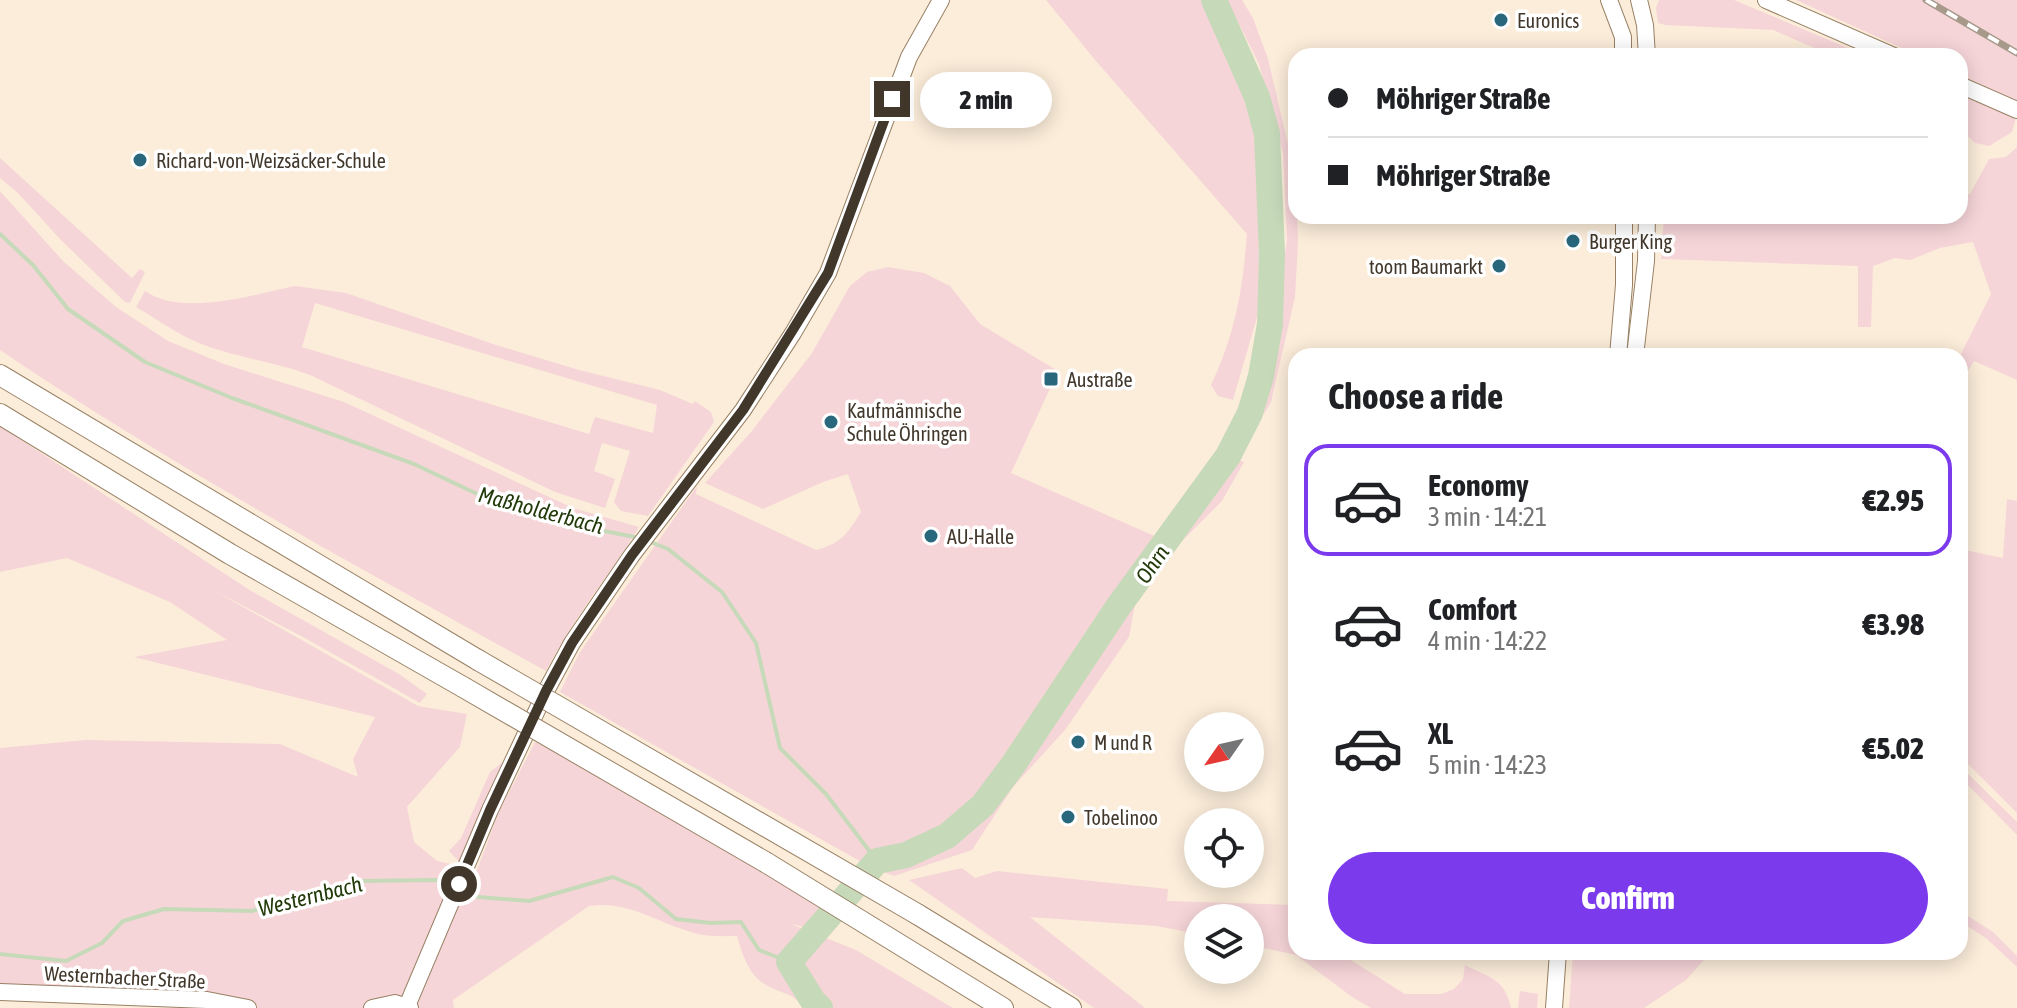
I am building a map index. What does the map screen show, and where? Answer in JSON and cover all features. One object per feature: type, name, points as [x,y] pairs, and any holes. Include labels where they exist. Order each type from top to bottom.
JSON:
[{"type":"highway","points":[[0,375],[478,660],[917,914],[1071,1008]]},
{"type":"highway","points":[[0,414],[230,554],[899,943],[1003,1008]]},
{"type":"street","points":[[372,1008],[385,1003],[409,1007],[465,868],[546,691],[572,643],[655,523],[743,410],[828,273],[909,57],[941,0]]},
{"type":"street","points":[[1623,48],[1623,37],[1612,6],[1632,0]]},
{"type":"street","points":[[1639,0],[1646,48]]},
{"type":"street","points":[[1766,0],[1876,48]]},
{"type":"street","points":[[1968,89],[2017,110]]},
{"type":"street","points":[[1619,348],[1624,285],[1624,224]]},
{"type":"street","points":[[1636,348],[1646,261],[1647,224]]},
{"type":"street","points":[[1554,1008],[1557,960]]},
{"type":"street","name":"Westernbacher Straße","points":[[0,992],[207,1000],[248,1008]]},
{"type":"shaded area","points":[[1046,0],[1206,0],[1217,18],[1248,103],[1261,157],[1262,251],[1257,317],[1233,400],[1218,396],[1211,385],[1236,311],[1247,234]]},
{"type":"shaded area","points":[[1227,0],[1242,0],[1253,18],[1268,59],[1288,144],[1288,224],[1297,224],[1295,297],[1271,402],[1264,414],[1252,413],[1270,354],[1287,240],[1283,153],[1259,64]]},
{"type":"shaded area","points":[[1659,0],[1734,0],[1848,48],[1815,48],[1773,30],[1665,25],[1658,23],[1656,8]]},
{"type":"shaded area","points":[[1796,0],[2017,0],[2017,101],[1968,79],[1968,48],[1901,48]]},
{"type":"shaded area","points":[[1968,98],[2016,118],[2012,132],[1989,146],[1975,143],[1968,136]]},
{"type":"shaded area","points":[[2017,147],[2017,380],[1974,361],[1968,371],[1968,348],[1964,348],[1991,294],[1973,242],[1940,248],[1910,260],[1895,258],[1873,266],[1871,327],[1858,327],[1858,266],[1661,259],[1663,224],[1968,224],[1968,195],[1989,159],[2006,157]]},
{"type":"shaded area","points":[[0,158],[132,278],[140,269],[145,272],[130,303],[125,302],[0,178]]},
{"type":"shaded area","points":[[0,191],[63,261],[116,307],[168,341],[224,364],[344,402],[573,508],[639,527],[567,634],[546,671],[201,477],[0,350]]},
{"type":"shaded area","points":[[888,267],[924,273],[950,286],[980,324],[1058,371],[1011,473],[1166,541],[1228,456],[1244,462],[1222,501],[1180,543],[1135,604],[1129,637],[1065,730],[1013,787],[972,850],[894,876],[872,868],[560,692],[580,652],[697,486],[696,494],[816,550],[838,541],[847,532],[861,512],[848,474],[763,509],[705,483],[751,432],[812,353],[850,286],[867,272]]},
{"type":"shaded area","points":[[295,286],[346,293],[496,345],[660,390],[693,404],[695,401],[711,412],[714,422],[648,516],[621,511],[614,502],[630,451],[602,443],[594,471],[615,479],[605,508],[555,492],[310,375],[190,339],[136,307],[145,291],[160,299],[197,303],[218,302]],"holes":[[[315,303],[657,405],[653,433],[595,417],[589,434],[302,347]]]},
{"type":"shaded area","points":[[0,426],[248,589],[399,674],[427,694],[420,703],[215,591],[418,706],[467,714],[460,747],[407,807],[414,842],[437,861],[464,867],[449,851],[461,838],[490,772],[518,750],[466,868],[477,870],[499,812],[535,742],[676,810],[822,908],[817,930],[791,924],[856,950],[953,1008],[805,1008],[793,997],[758,979],[745,959],[737,936],[698,934],[631,910],[604,905],[589,906],[453,1000],[454,1008],[248,1008],[0,992],[0,748],[86,740],[280,744],[358,777],[353,759],[375,717],[134,657],[227,640],[170,602],[67,558],[0,572]]},
{"type":"shaded area","points":[[2007,499],[2017,501],[2017,813],[1968,764],[1968,551],[2003,558]]},
{"type":"shaded area","points":[[1968,774],[2017,822],[2017,835],[1968,785]]},
{"type":"shaded area","points":[[962,868],[975,878],[997,871],[1168,889],[1167,901],[1264,904],[1184,904],[1184,931],[1156,926],[1030,917],[1145,1008],[1094,1008],[909,880]]},
{"type":"shaded area","points":[[1264,904],[1288,905],[1288,953],[1264,948]]},
{"type":"shaded area","points":[[1968,916],[1993,932],[2017,956],[2017,967],[1968,926]]},
{"type":"shaded area","points":[[1303,960],[1351,960],[1405,994],[1441,994],[1454,989],[1463,979],[1465,965],[1500,985],[1511,1008],[1371,1008]]},
{"type":"shaded area","points":[[1572,960],[1704,960],[1686,980],[1644,1008],[1569,1008]]},
{"type":"shaded area","points":[[1520,991],[1538,994],[1537,1008],[1518,1008]]},
{"type":"waterway","name":"Ohrn","points":[[820,1008],[789,962],[877,861],[906,855],[947,836],[983,805],[1118,607],[1228,456],[1250,413],[1261,376],[1270,324],[1272,254],[1267,134],[1257,97],[1214,0]]},
{"type":"waterway","name":"Maßholderbach","points":[[0,234],[33,265],[68,309],[145,362],[232,398],[414,464],[490,500],[640,538]]},
{"type":"waterway","name":"Maßholderbach","points":[[648,541],[668,549],[722,592],[756,643],[780,748],[826,794],[877,861]]},
{"type":"waterway","name":"Westernbach","points":[[461,890],[478,897],[529,901],[613,877],[639,888],[676,919],[741,922],[759,950],[789,962]]},
{"type":"waterway","name":"Westernbach","points":[[0,954],[66,961],[102,943],[123,921],[164,909],[252,911],[360,881],[436,880],[452,887]]},
{"type":"railway","points":[[1926,0],[2017,53]]},
{"type":"place","name":"Euronics","points":[[1501,20]]},
{"type":"place","name":"Richard-von-Weizsäcker-Schule","points":[[140,160]]},
{"type":"place","name":"Burger King","points":[[1573,241]]},
{"type":"place","name":"toom Baumarkt","points":[[1499,266]]},
{"type":"place","name":"Austraße","points":[[1051,379]]},
{"type":"place","name":"Kaufmännische Schule Öhringen","points":[[831,422]]},
{"type":"place","name":"AU-Halle","points":[[931,536]]},
{"type":"place","name":"M und R","points":[[1078,742]]},
{"type":"place","name":"Tobelinoo","points":[[1068,817]]},
{"type":"route","points":[[459,884],[490,810],[572,643],[655,523],[743,410],[828,273],[892,99]]}]
